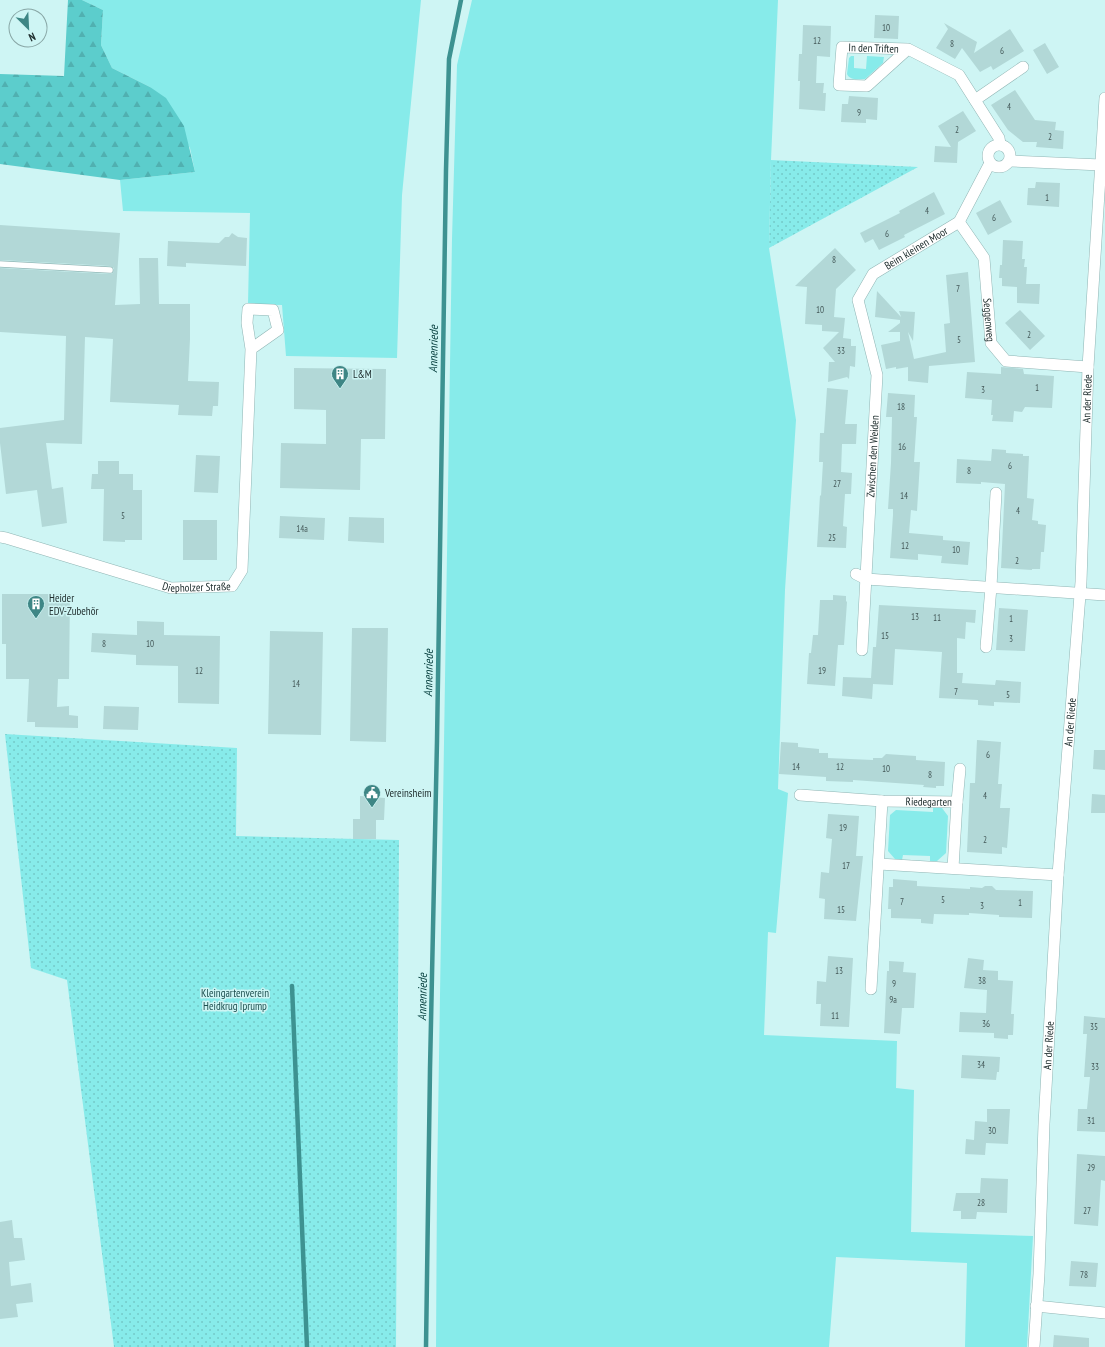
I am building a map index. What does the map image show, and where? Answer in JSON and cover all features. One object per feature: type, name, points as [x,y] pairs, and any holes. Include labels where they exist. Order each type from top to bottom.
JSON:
[{"type":"street","name":"In den Triften","points":[[908,49],[867,86],[839,85],[842,47],[908,49],[959,75],[999,138],[1000,144],[1009,150],[1011,155],[1010,161]]},
{"type":"street","points":[[975,100],[1023,67]]},
{"type":"street","name":"An der Riede","points":[[1034,1347],[1039,1274],[1044,1124],[1058,875],[1080,593],[1088,368],[1105,98]]},
{"type":"street","points":[[1000,144],[993,146],[989,151],[988,157],[990,163],[1001,168],[1010,161],[1101,165]]},
{"type":"street","name":"Beim kleinen Moor","points":[[867,335],[858,300],[873,274],[959,222],[990,163]]},
{"type":"street","name":"Seggenweg","points":[[959,222],[984,258],[991,343],[1006,361],[1088,368]]},
{"type":"street","name":"Zwischen den Weiden","points":[[862,650],[861,577],[877,375],[867,335]]},
{"type":"street","name":"Diepholzer Straße","points":[[0,537],[172,588],[232,586],[242,570],[251,350]]},
{"type":"street","points":[[986,647],[996,493]]},
{"type":"street","points":[[861,577],[1105,595]]},
{"type":"street","points":[[957,802],[960,769]]},
{"type":"street","name":"Riedegarten","points":[[800,795],[882,801],[957,802],[953,868]]},
{"type":"street","points":[[871,989],[882,801]]},
{"type":"street","points":[[879,864],[1058,875]]},
{"type":"street","points":[[1036,1306],[1105,1313]]},
{"type":"lane","points":[[0,264],[110,270]]},
{"type":"green space","points":[[68,0],[82,0],[103,10],[101,45],[112,68],[150,87],[166,98],[184,126],[195,172],[120,180],[0,164],[0,74],[64,76]]},
{"type":"green space","points":[[82,0],[421,0],[402,195],[397,358],[286,356],[282,305],[248,304],[250,213],[123,211],[120,180],[195,172],[190,148],[150,87],[112,68],[101,45],[103,10]]},
{"type":"green space","points":[[472,0],[778,0],[769,248],[796,420],[785,590],[778,789],[788,793],[776,933],[768,932],[764,1035],[897,1041],[896,1088],[914,1090],[911,1232],[1033,1236],[1027,1347],[965,1347],[967,1263],[836,1257],[829,1347],[436,1347],[437,1184],[452,239],[457,65]]},
{"type":"green space","points":[[854,56],[854,68],[866,69],[867,56],[884,57],[883,63],[865,79],[852,79],[847,74],[849,58]]},
{"type":"green space","points":[[771,160],[918,167],[769,248]]},
{"type":"green space","name":"Kleingartenverein Heidkrug Iprump","points":[[5,734],[237,748],[236,836],[399,840],[396,1347],[114,1347],[67,980],[31,968]]},
{"type":"green space","points":[[933,808],[942,808],[948,816],[946,853],[937,861],[930,861],[930,856],[903,855],[902,860],[895,859],[888,851],[890,815],[896,810],[933,812]]},
{"type":"building","points":[[875,15],[899,16],[898,39],[874,38]]},
{"type":"building","points":[[944,23],[977,42],[974,53],[1010,29],[1024,51],[993,70],[991,66],[980,72],[962,48],[955,59],[936,48],[948,29]]},
{"type":"building","points":[[803,25],[831,26],[830,57],[817,56],[816,83],[824,83],[823,93],[826,93],[825,111],[799,109],[799,54],[802,54]]},
{"type":"building","points":[[1045,43],[1059,67],[1047,74],[1033,50]]},
{"type":"building","points":[[1015,90],[1035,120],[1056,122],[1055,130],[1064,131],[1063,149],[1036,147],[1037,142],[1023,142],[1008,130],[991,105]]},
{"type":"building","points":[[849,96],[878,98],[877,120],[866,119],[866,123],[841,122],[842,104],[848,104]]},
{"type":"building","points":[[963,111],[976,131],[958,142],[957,163],[934,162],[935,146],[951,147],[938,126]]},
{"type":"building","points":[[1036,182],[1060,183],[1059,207],[1027,205],[1028,188],[1035,188]]},
{"type":"building","points":[[934,192],[945,214],[879,250],[873,239],[865,243],[860,233],[900,213],[899,211]]},
{"type":"building","points":[[1000,200],[1012,222],[988,235],[976,213]]},
{"type":"building","points":[[0,225],[120,233],[115,305],[140,304],[139,258],[158,258],[159,304],[190,304],[188,381],[219,382],[218,406],[213,406],[212,416],[178,415],[179,405],[110,402],[113,339],[85,337],[82,444],[46,443],[52,489],[63,487],[67,523],[42,527],[37,490],[6,494],[0,443],[0,428],[64,420],[66,336],[0,332],[0,268],[110,274],[113,273],[114,268],[110,266],[0,260]]},
{"type":"building","points":[[232,233],[238,237],[247,238],[246,266],[186,263],[186,267],[167,266],[168,241],[219,243],[225,237],[229,237]]},
{"type":"building","points":[[1003,240],[1023,241],[1022,259],[1025,259],[1024,267],[1027,267],[1026,284],[1040,284],[1039,304],[1017,303],[1017,287],[1002,286],[1002,278],[999,278],[1000,265],[1002,265]]},
{"type":"building","points":[[835,248],[856,270],[836,289],[834,317],[845,318],[843,338],[851,339],[851,346],[856,346],[855,367],[850,366],[849,379],[847,377],[828,382],[829,362],[835,362],[823,348],[839,332],[822,331],[822,325],[805,324],[807,287],[795,286]]},
{"type":"building","points":[[968,272],[975,362],[929,366],[928,383],[908,381],[908,367],[886,369],[881,345],[900,341],[900,332],[888,332],[900,323],[900,320],[875,317],[877,291],[901,317],[899,311],[915,312],[913,341],[908,332],[914,359],[946,352],[944,324],[950,323],[946,275]]},
{"type":"building","points":[[1020,310],[1045,336],[1030,350],[1005,323]]},
{"type":"building","points":[[1001,367],[1023,369],[1024,374],[1054,376],[1052,408],[1025,407],[1022,412],[1014,411],[1013,422],[992,421],[992,400],[965,398],[967,372],[1001,374]]},
{"type":"building","points":[[294,368],[386,369],[385,439],[361,439],[360,490],[280,488],[281,443],[326,444],[326,410],[294,409]]},
{"type":"building","points":[[827,388],[848,390],[845,424],[857,424],[856,444],[842,444],[841,472],[852,473],[851,494],[845,494],[843,526],[847,527],[846,548],[817,547],[823,462],[819,462],[820,433],[824,433]]},
{"type":"building","points":[[888,393],[915,395],[914,417],[917,417],[914,462],[920,462],[917,511],[911,510],[909,533],[943,536],[943,540],[970,542],[968,565],[941,563],[942,556],[918,554],[918,560],[890,558],[893,509],[888,509],[892,417],[886,417]]},
{"type":"building","points":[[992,449],[1006,450],[1006,453],[1023,454],[1023,456],[1029,456],[1027,498],[1034,499],[1032,520],[1038,521],[1038,524],[1046,525],[1044,552],[1041,552],[1040,569],[1032,570],[1001,568],[1005,484],[981,482],[981,484],[956,483],[957,459],[991,461]]},
{"type":"building","points":[[196,455],[220,456],[218,493],[194,492]]},
{"type":"building","points":[[98,461],[119,461],[119,474],[133,474],[133,490],[142,490],[142,540],[125,540],[125,542],[103,541],[104,489],[91,489],[92,474],[98,474]]},
{"type":"building","points":[[280,516],[325,518],[324,540],[279,538]]},
{"type":"building","points":[[349,517],[384,518],[384,543],[348,541]]},
{"type":"building","points":[[183,520],[217,520],[217,560],[183,560]]},
{"type":"building","name":"Heider EDV-Zubehör","points":[[2,594],[70,594],[69,679],[58,679],[57,707],[69,706],[69,715],[78,716],[78,728],[35,727],[35,722],[27,722],[29,679],[6,679],[6,644],[2,644]]},
{"type":"building","points":[[833,595],[846,596],[847,602],[844,645],[838,645],[835,686],[807,684],[809,653],[811,653],[813,635],[818,635],[820,600],[833,600]]},
{"type":"building","points":[[879,605],[976,610],[975,623],[966,622],[965,639],[957,638],[957,673],[963,673],[962,683],[995,685],[996,680],[1021,682],[1020,703],[994,702],[994,706],[978,705],[978,700],[939,698],[942,652],[895,649],[893,685],[873,684],[872,699],[842,696],[843,677],[871,678],[873,647],[876,647]]},
{"type":"building","points":[[999,608],[1028,610],[1025,651],[996,650]]},
{"type":"building","points":[[137,621],[164,622],[164,635],[220,636],[219,704],[178,703],[178,666],[136,665],[136,655],[91,652],[92,633],[137,635]]},
{"type":"building","points":[[352,628],[388,628],[386,742],[350,741]]},
{"type":"building","points":[[270,631],[323,632],[321,735],[268,734]]},
{"type":"building","points":[[104,706],[139,707],[138,730],[103,729]]},
{"type":"building","points":[[977,740],[1001,742],[998,784],[1002,784],[1000,808],[1010,808],[1007,848],[1002,847],[1002,854],[967,852],[970,783],[975,783]]},
{"type":"building","points":[[781,742],[798,743],[798,747],[819,749],[819,753],[828,753],[828,758],[873,760],[873,758],[882,758],[886,754],[916,756],[916,760],[945,762],[944,786],[936,786],[936,788],[923,787],[924,785],[853,780],[853,782],[826,781],[826,777],[779,774]]},
{"type":"building","points":[[1094,750],[1105,750],[1105,770],[1093,769]]},
{"type":"building","points":[[1092,794],[1105,795],[1105,813],[1091,813]]},
{"type":"building","name":"Vereinsheim","points":[[360,796],[385,798],[384,820],[376,820],[376,839],[353,839],[353,819],[360,819]]},
{"type":"building","points":[[828,814],[859,816],[856,856],[863,856],[856,921],[824,919],[825,899],[819,898],[821,872],[829,873],[832,839],[826,838]]},
{"type":"building","points":[[893,879],[917,881],[917,886],[970,889],[970,887],[982,888],[985,886],[992,886],[996,890],[1033,891],[1032,918],[999,917],[999,915],[969,913],[969,915],[934,914],[933,924],[921,923],[921,919],[891,918],[891,909],[888,909],[889,887],[893,887]]},
{"type":"building","points":[[828,956],[853,958],[849,1027],[820,1026],[821,1004],[816,1004],[817,981],[826,982]]},
{"type":"building","points":[[968,958],[984,960],[983,970],[998,971],[998,980],[1013,981],[1011,1014],[1014,1014],[1013,1035],[1008,1035],[1008,1039],[994,1038],[994,1033],[959,1032],[960,1012],[986,1013],[987,990],[964,988]]},
{"type":"building","points":[[889,961],[904,962],[903,972],[916,973],[914,1008],[902,1008],[900,1034],[884,1033],[887,971],[889,971]]},
{"type":"building","points":[[1084,1016],[1105,1018],[1105,1132],[1077,1131],[1078,1109],[1087,1109],[1090,1077],[1084,1077],[1087,1034],[1083,1034]]},
{"type":"building","points":[[962,1055],[1000,1057],[999,1072],[997,1072],[996,1080],[961,1078]]},
{"type":"building","points":[[987,1109],[1010,1109],[1008,1144],[986,1143],[985,1155],[965,1154],[966,1139],[974,1140],[975,1121],[987,1122]]},
{"type":"building","points":[[1077,1154],[1105,1156],[1105,1181],[1101,1180],[1098,1226],[1074,1224]]},
{"type":"building","points":[[981,1178],[1008,1179],[1007,1213],[977,1212],[976,1219],[961,1219],[961,1211],[953,1211],[956,1193],[980,1193]]},
{"type":"building","points":[[12,1220],[14,1238],[22,1238],[25,1260],[9,1262],[11,1286],[31,1283],[33,1302],[16,1304],[18,1317],[0,1319],[0,1222]]},
{"type":"building","points":[[1071,1261],[1098,1263],[1096,1287],[1069,1286]]},
{"type":"building","points":[[1054,1335],[1089,1338],[1089,1347],[1053,1347]]},
{"type":"waterway","name":"Annenriede","points":[[426,1347],[446,170],[449,59],[461,0]]},
{"type":"waterway","points":[[292,986],[307,1347]]},
{"type":"place","name":"L&M","points":[[340,389]]},
{"type":"place","name":"Heider EDV-Zubehör","points":[[36,619]]},
{"type":"place","name":"Vereinsheim","points":[[372,808]]}]
